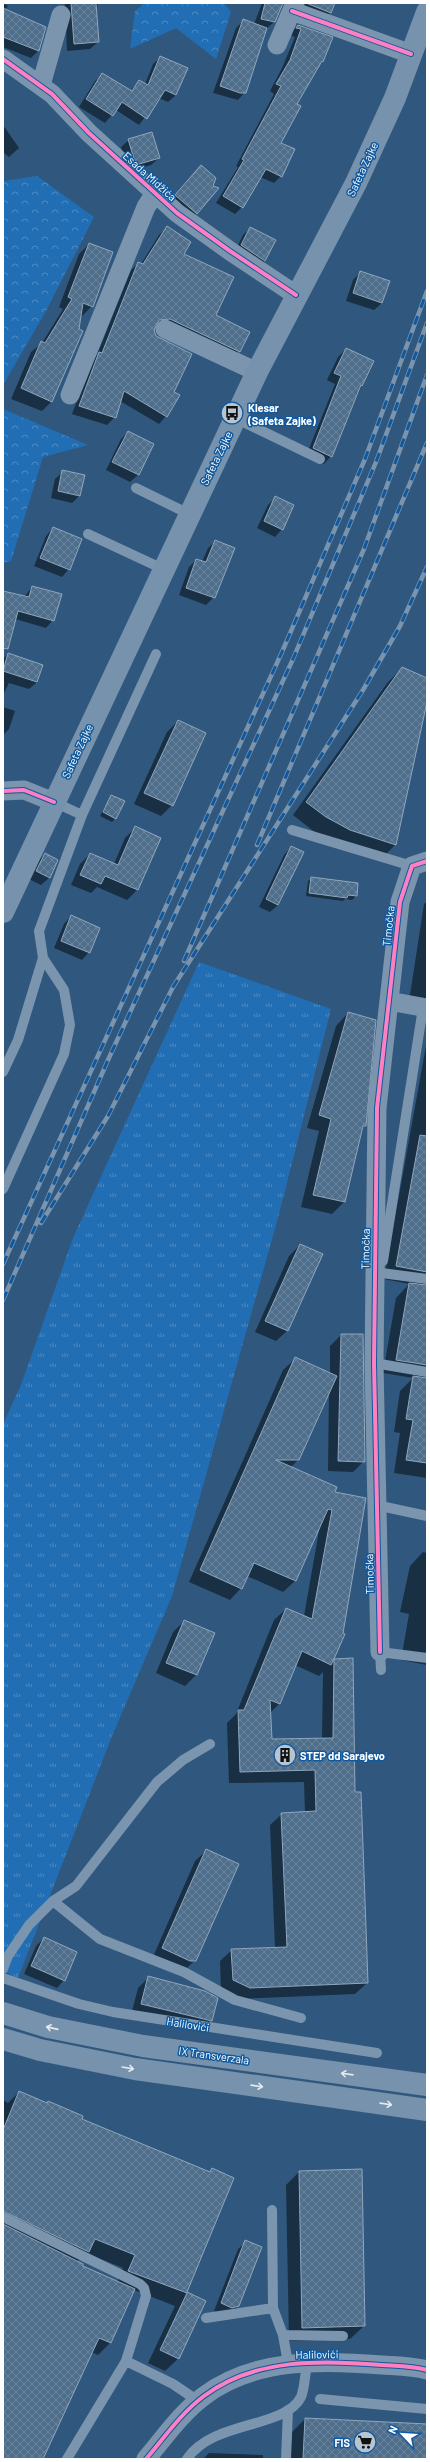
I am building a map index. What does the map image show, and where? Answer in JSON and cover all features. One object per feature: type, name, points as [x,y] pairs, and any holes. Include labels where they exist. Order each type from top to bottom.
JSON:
[{"type":"main road","name":"Safeta Zajke","points":[[4,908],[257,372],[356,183],[395,98],[427,12]]},
{"type":"main road","name":"IX Transverzala","points":[[3,2013],[48,2027],[143,2046],[427,2084]]},
{"type":"main road","points":[[3,2039],[40,2050],[90,2061],[427,2110]]},
{"type":"street","points":[[277,45],[293,7],[411,54]]},
{"type":"street","points":[[41,85],[61,15]]},
{"type":"street","name":"Esada Midžića","points":[[3,59],[41,85],[89,133],[155,193],[206,235],[296,295]]},
{"type":"street","points":[[70,395],[146,207],[155,193]]},
{"type":"street","points":[[165,329],[257,372]]},
{"type":"street","points":[[3,791],[24,790],[54,802]]},
{"type":"street","name":"Timočka","points":[[380,1652],[374,1362],[378,1272],[377,1108],[400,902],[420,864]]},
{"type":"street","points":[[389,1001],[425,1008]]},
{"type":"street","name":"Halilovići","points":[[146,2459],[198,2401],[231,2380],[298,2363],[353,2363],[427,2370]]},
{"type":"lane","points":[[235,418],[320,459]]},
{"type":"lane","points":[[136,488],[189,514]]},
{"type":"lane","points":[[88,534],[163,569]]},
{"type":"lane","points":[[3,1189],[64,1054],[70,1025],[64,990],[43,958],[39,931],[82,815],[156,654]]},
{"type":"lane","points":[[54,802],[82,815]]},
{"type":"lane","points":[[292,830],[420,864]]},
{"type":"lane","points":[[3,1072],[18,1040],[43,958]]},
{"type":"lane","points":[[425,1008],[378,1272],[427,1279]]},
{"type":"lane","points":[[374,1362],[427,1372]]},
{"type":"lane","points":[[376,1505],[427,1516]]},
{"type":"lane","points":[[380,1652],[427,1658]]},
{"type":"lane","name":"Timočka","points":[[380,1652],[381,1670]]},
{"type":"lane","points":[[3,1969],[8,1956],[29,1925],[53,1901],[76,1886],[157,1782],[183,1760],[210,1744]]},
{"type":"lane","points":[[53,1901],[100,1939],[184,1972],[235,2000],[301,2018]]},
{"type":"lane","name":"Halilovići","points":[[3,1978],[79,2004],[113,2012],[377,2053]]},
{"type":"lane","points":[[187,2459],[205,2441],[240,2426],[272,2417],[288,2410],[300,2397],[298,2363],[283,2336],[273,2308],[272,2210]]},
{"type":"lane","points":[[3,2217],[140,2284],[144,2288],[146,2296],[126,2361],[67,2459]]},
{"type":"lane","points":[[206,2318],[273,2308]]},
{"type":"lane","points":[[283,2336],[343,2336]]},
{"type":"lane","points":[[126,2361],[173,2384],[198,2401]]},
{"type":"lane","points":[[320,2399],[427,2409]]},
{"type":"lane","points":[[286,2459],[288,2410]]},
{"type":"green space","points":[[145,3],[224,3],[231,12],[216,59],[176,28],[130,49],[135,11]]},
{"type":"green space","points":[[37,176],[94,217],[46,311],[3,385],[3,181]]},
{"type":"green space","points":[[3,409],[88,445],[43,457],[11,561],[3,563]]},
{"type":"green space","points":[[199,962],[331,1009],[278,1218],[172,1596],[112,1736],[18,1978],[3,1971],[3,1424],[21,1385],[73,1238]]},
{"type":"building","points":[[71,3],[96,3],[99,42],[74,44]]},
{"type":"building","points":[[265,3],[283,3],[275,22],[261,19]]},
{"type":"building","points":[[306,3],[335,3],[331,13]]},
{"type":"building","points":[[3,8],[46,27],[39,51],[3,37]]},
{"type":"building","points":[[243,19],[267,28],[246,93],[240,93],[220,86]]},
{"type":"building","points":[[298,25],[333,37],[323,62],[322,61],[297,104],[301,106],[281,143],[295,149],[282,177],[266,169],[243,208],[223,196],[244,160],[242,159],[281,86],[276,84],[290,60],[301,29],[296,28]]},
{"type":"building","points":[[160,56],[188,68],[176,95],[165,90],[147,119],[122,102],[113,116],[86,99],[102,73],[132,91],[139,80],[148,85]]},
{"type":"building","points":[[152,132],[160,158],[139,164],[134,159],[128,139]]},
{"type":"building","points":[[201,165],[216,178],[213,186],[219,188],[197,214],[175,195]]},
{"type":"building","points":[[167,226],[191,242],[184,254],[234,277],[216,315],[250,332],[240,352],[170,319],[159,320],[154,330],[156,336],[192,354],[174,392],[180,395],[167,417],[124,391],[116,418],[79,406],[99,352],[102,353],[138,262],[143,264]]},
{"type":"building","points":[[250,227],[276,240],[265,261],[241,245]]},
{"type":"building","points":[[89,243],[113,252],[93,307],[83,303],[79,329],[83,331],[52,402],[21,388],[41,341],[45,343],[72,299],[68,297]]},
{"type":"building","points":[[360,271],[390,281],[382,303],[353,293]]},
{"type":"building","points":[[346,348],[374,361],[362,386],[361,385],[332,457],[313,448],[341,376],[334,373]]},
{"type":"building","points":[[128,431],[154,444],[139,475],[112,462]]},
{"type":"building","points":[[62,470],[85,475],[80,496],[58,491]]},
{"type":"building","points":[[275,496],[294,505],[283,530],[264,521]]},
{"type":"building","points":[[53,527],[82,539],[70,570],[40,558]]},
{"type":"building","points":[[215,540],[235,548],[215,598],[186,588],[196,559],[206,562]]},
{"type":"building","points":[[32,586],[62,594],[54,621],[18,611],[8,649],[3,648],[3,591],[29,597]]},
{"type":"building","points":[[8,653],[43,665],[37,682],[3,671]]},
{"type":"building","points":[[402,667],[427,678],[427,702],[396,845],[350,830],[326,817],[306,802]]},
{"type":"building","points":[[178,720],[206,733],[173,806],[144,793]]},
{"type":"building","points":[[111,795],[125,801],[116,819],[103,812]]},
{"type":"building","points":[[135,826],[161,838],[138,890],[105,876],[101,884],[80,875],[90,853],[118,865]]},
{"type":"building","points":[[291,846],[304,852],[278,905],[266,899]]},
{"type":"building","points":[[45,853],[58,860],[50,878],[36,871]]},
{"type":"building","points":[[311,877],[358,883],[357,896],[348,895],[347,898],[309,893]]},
{"type":"building","points":[[71,915],[100,928],[90,953],[61,941]]},
{"type":"building","points":[[348,1012],[376,1020],[366,1126],[363,1126],[345,1202],[313,1195],[331,1119],[319,1115]]},
{"type":"building","points":[[420,1135],[427,1136],[427,1272],[396,1266]]},
{"type":"building","points":[[300,1244],[323,1254],[288,1331],[265,1321]]},
{"type":"building","points":[[409,1283],[427,1285],[427,1365],[396,1360]]},
{"type":"building","points":[[341,1334],[363,1334],[365,1462],[338,1461]]},
{"type":"building","points":[[295,1357],[337,1376],[299,1460],[276,1460],[337,1487],[335,1492],[366,1498],[343,1633],[345,1634],[334,1659],[353,1658],[355,1792],[361,1792],[368,1983],[250,1988],[233,1980],[231,1949],[287,1947],[281,1813],[316,1811],[315,1770],[240,1772],[238,1710],[244,1710],[286,1608],[312,1619],[332,1510],[328,1509],[296,1581],[254,1563],[242,1589],[200,1570]],"holes":[[[302,1651],[331,1665],[334,1659],[333,1738],[272,1739],[270,1700],[280,1704]]]},
{"type":"building","points":[[413,1376],[427,1378],[427,1463],[406,1460],[413,1420],[406,1419]]},
{"type":"building","points":[[184,1620],[215,1633],[197,1675],[166,1663]]},
{"type":"building","points":[[206,1849],[239,1864],[196,1961],[190,1961],[162,1948]]},
{"type":"building","points":[[44,1937],[77,1952],[65,1981],[31,1966]]},
{"type":"building","points":[[148,1976],[205,1991],[218,1998],[212,2021],[141,2004]]},
{"type":"building","points":[[19,2091],[47,2103],[48,2101],[83,2116],[82,2119],[210,2172],[212,2168],[234,2178],[187,2292],[206,2301],[179,2359],[160,2350],[187,2293],[128,2271],[135,2255],[95,2239],[89,2252],[3,2211],[3,2130]]},
{"type":"building","points":[[362,2169],[365,2326],[302,2328],[299,2171]]},
{"type":"building","points":[[3,2224],[83,2264],[83,2266],[135,2289],[111,2343],[99,2338],[43,2459],[3,2459]]},
{"type":"building","points":[[245,2240],[262,2247],[239,2306],[232,2308],[221,2303]]},
{"type":"building","name":"FIS","points":[[305,2418],[427,2424],[427,2459],[303,2459]]},
{"type":"railway","points":[[3,1264],[282,652],[365,459],[427,291]]},
{"type":"railway","points":[[3,1300],[108,1060],[293,659],[376,462],[427,323]]},
{"type":"railway","points":[[184,961],[364,549],[427,375]]},
{"type":"railway","points":[[257,845],[427,443]]},
{"type":"railway","points":[[41,1223],[108,1116],[173,987],[363,690],[400,626],[427,567]]},
{"type":"cycle path","points":[[292,11],[411,54]]},
{"type":"cycle path","points":[[3,59],[52,94],[89,133],[177,213],[230,251],[296,295]]},
{"type":"cycle path","points":[[3,791],[24,790],[54,802]]},
{"type":"cycle path","points":[[380,1652],[374,1363],[377,1108],[400,902],[412,866],[427,861]]},
{"type":"cycle path","points":[[146,2459],[180,2418],[204,2396],[244,2374],[289,2364],[336,2362],[411,2367],[427,2370]]},
{"type":"place","name":"Klesar (Safeta Zajke)","points":[[232,413]]},
{"type":"place","name":"STEP dd Sarajevo","points":[[285,1755]]},
{"type":"place","name":"FIS","points":[[365,2442]]}]
